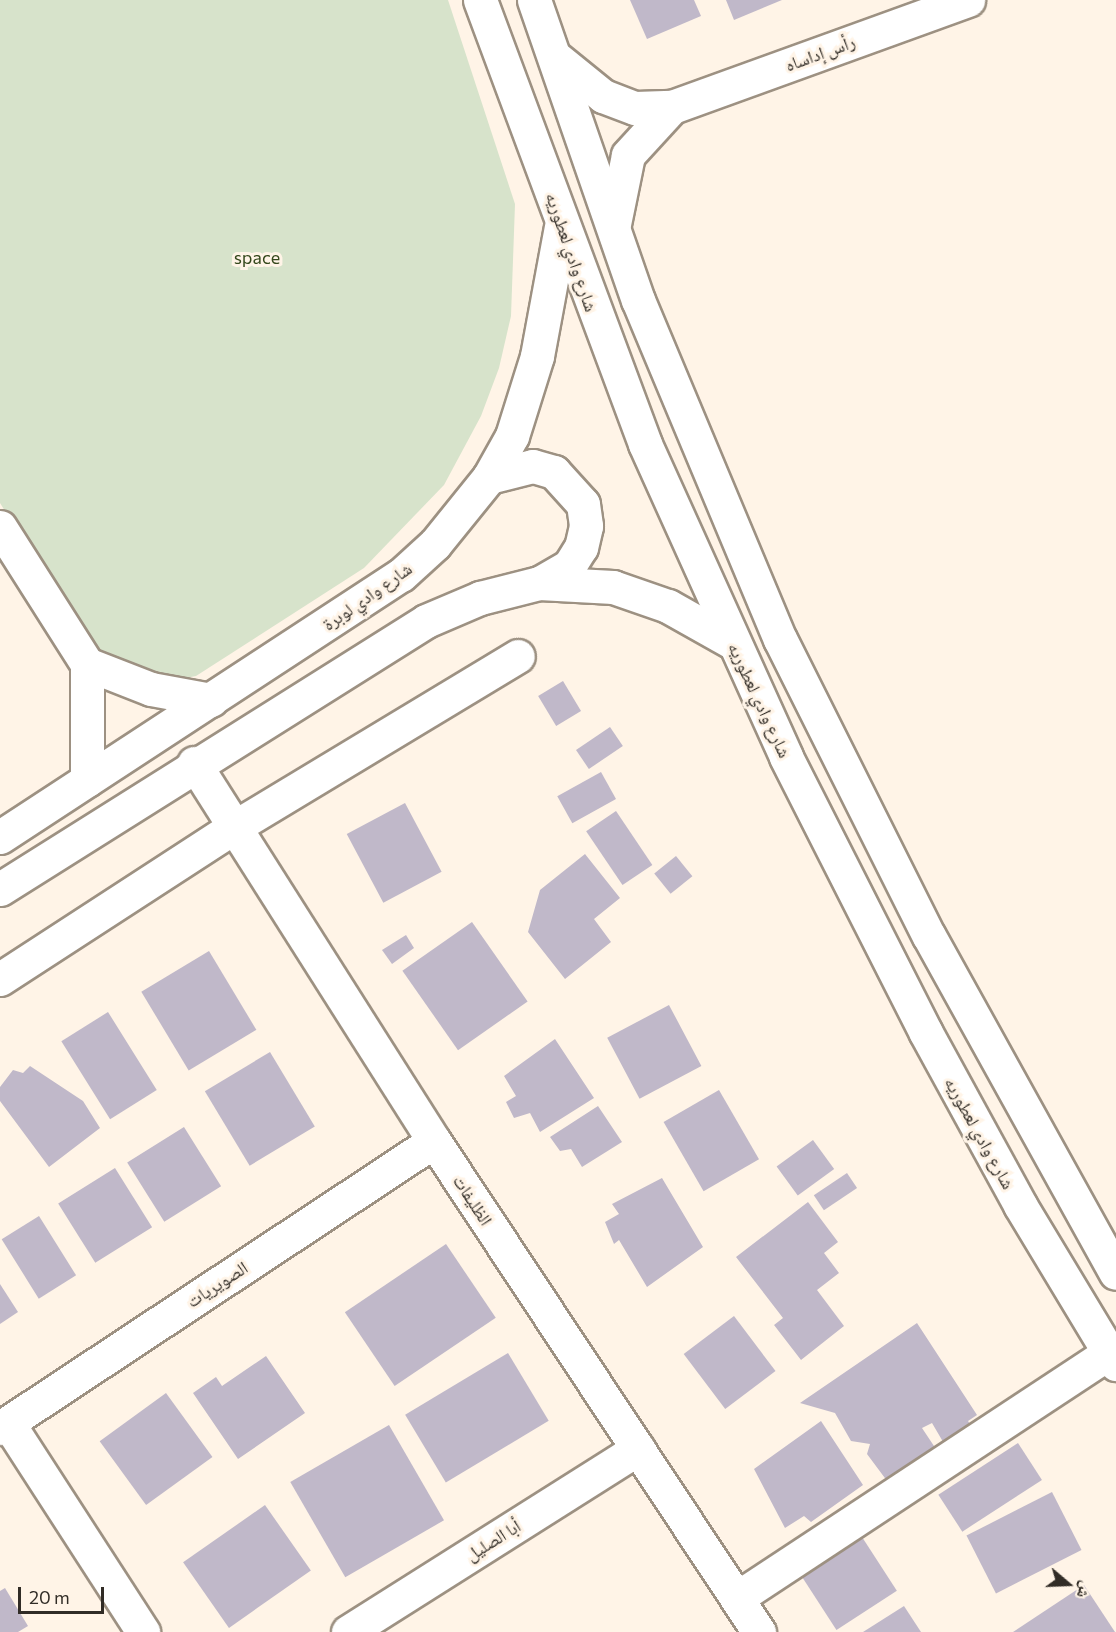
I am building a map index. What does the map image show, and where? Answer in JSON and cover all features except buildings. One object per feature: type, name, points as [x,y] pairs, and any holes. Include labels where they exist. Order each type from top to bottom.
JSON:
[{"type":"street","name":"شارع وادي لعطوريه","points":[[480,0],[641,434],[732,642],[926,1034],[1113,1359]]},
{"type":"street","points":[[534,0],[614,231],[684,418],[780,639],[929,936],[1116,1273]]},
{"type":"street","name":"رأس إداساه","points":[[551,53],[603,96],[634,108],[672,107],[954,2]]},
{"type":"street","name":"رأس إداساه","points":[[614,231],[628,155],[672,107]]},
{"type":"street","name":"شارع وادي لوبرة","points":[[0,837],[401,575],[435,544],[489,477],[512,436],[537,356],[562,222]]},
{"type":"street","points":[[489,477],[512,468],[544,469],[571,485],[583,504],[586,526],[581,548],[569,566],[539,583]]},
{"type":"street","points":[[0,527],[87,664],[87,780]]},
{"type":"street","points":[[0,889],[194,763],[426,621],[480,598],[539,583],[582,582],[642,595],[732,642]]},
{"type":"street","points":[[0,979],[236,826],[518,656]]},
{"type":"street","points":[[87,664],[151,689],[212,700]]},
{"type":"street","name":"الظليفات","points":[[194,763],[434,1141],[759,1632]]},
{"type":"street","name":"الصويريات","points":[[4,1425],[434,1141]]},
{"type":"street","points":[[737,1598],[1113,1359]]},
{"type":"street","points":[[4,1425],[143,1632]]},
{"type":"street","name":"أبا الصليل","points":[[348,1632],[638,1449]]},
{"type":"green space","name":"space","points":[[0,0],[448,0],[515,204],[511,316],[499,368],[481,416],[444,485],[364,568],[196,676],[170,681],[113,665],[88,644],[0,503]]}]
